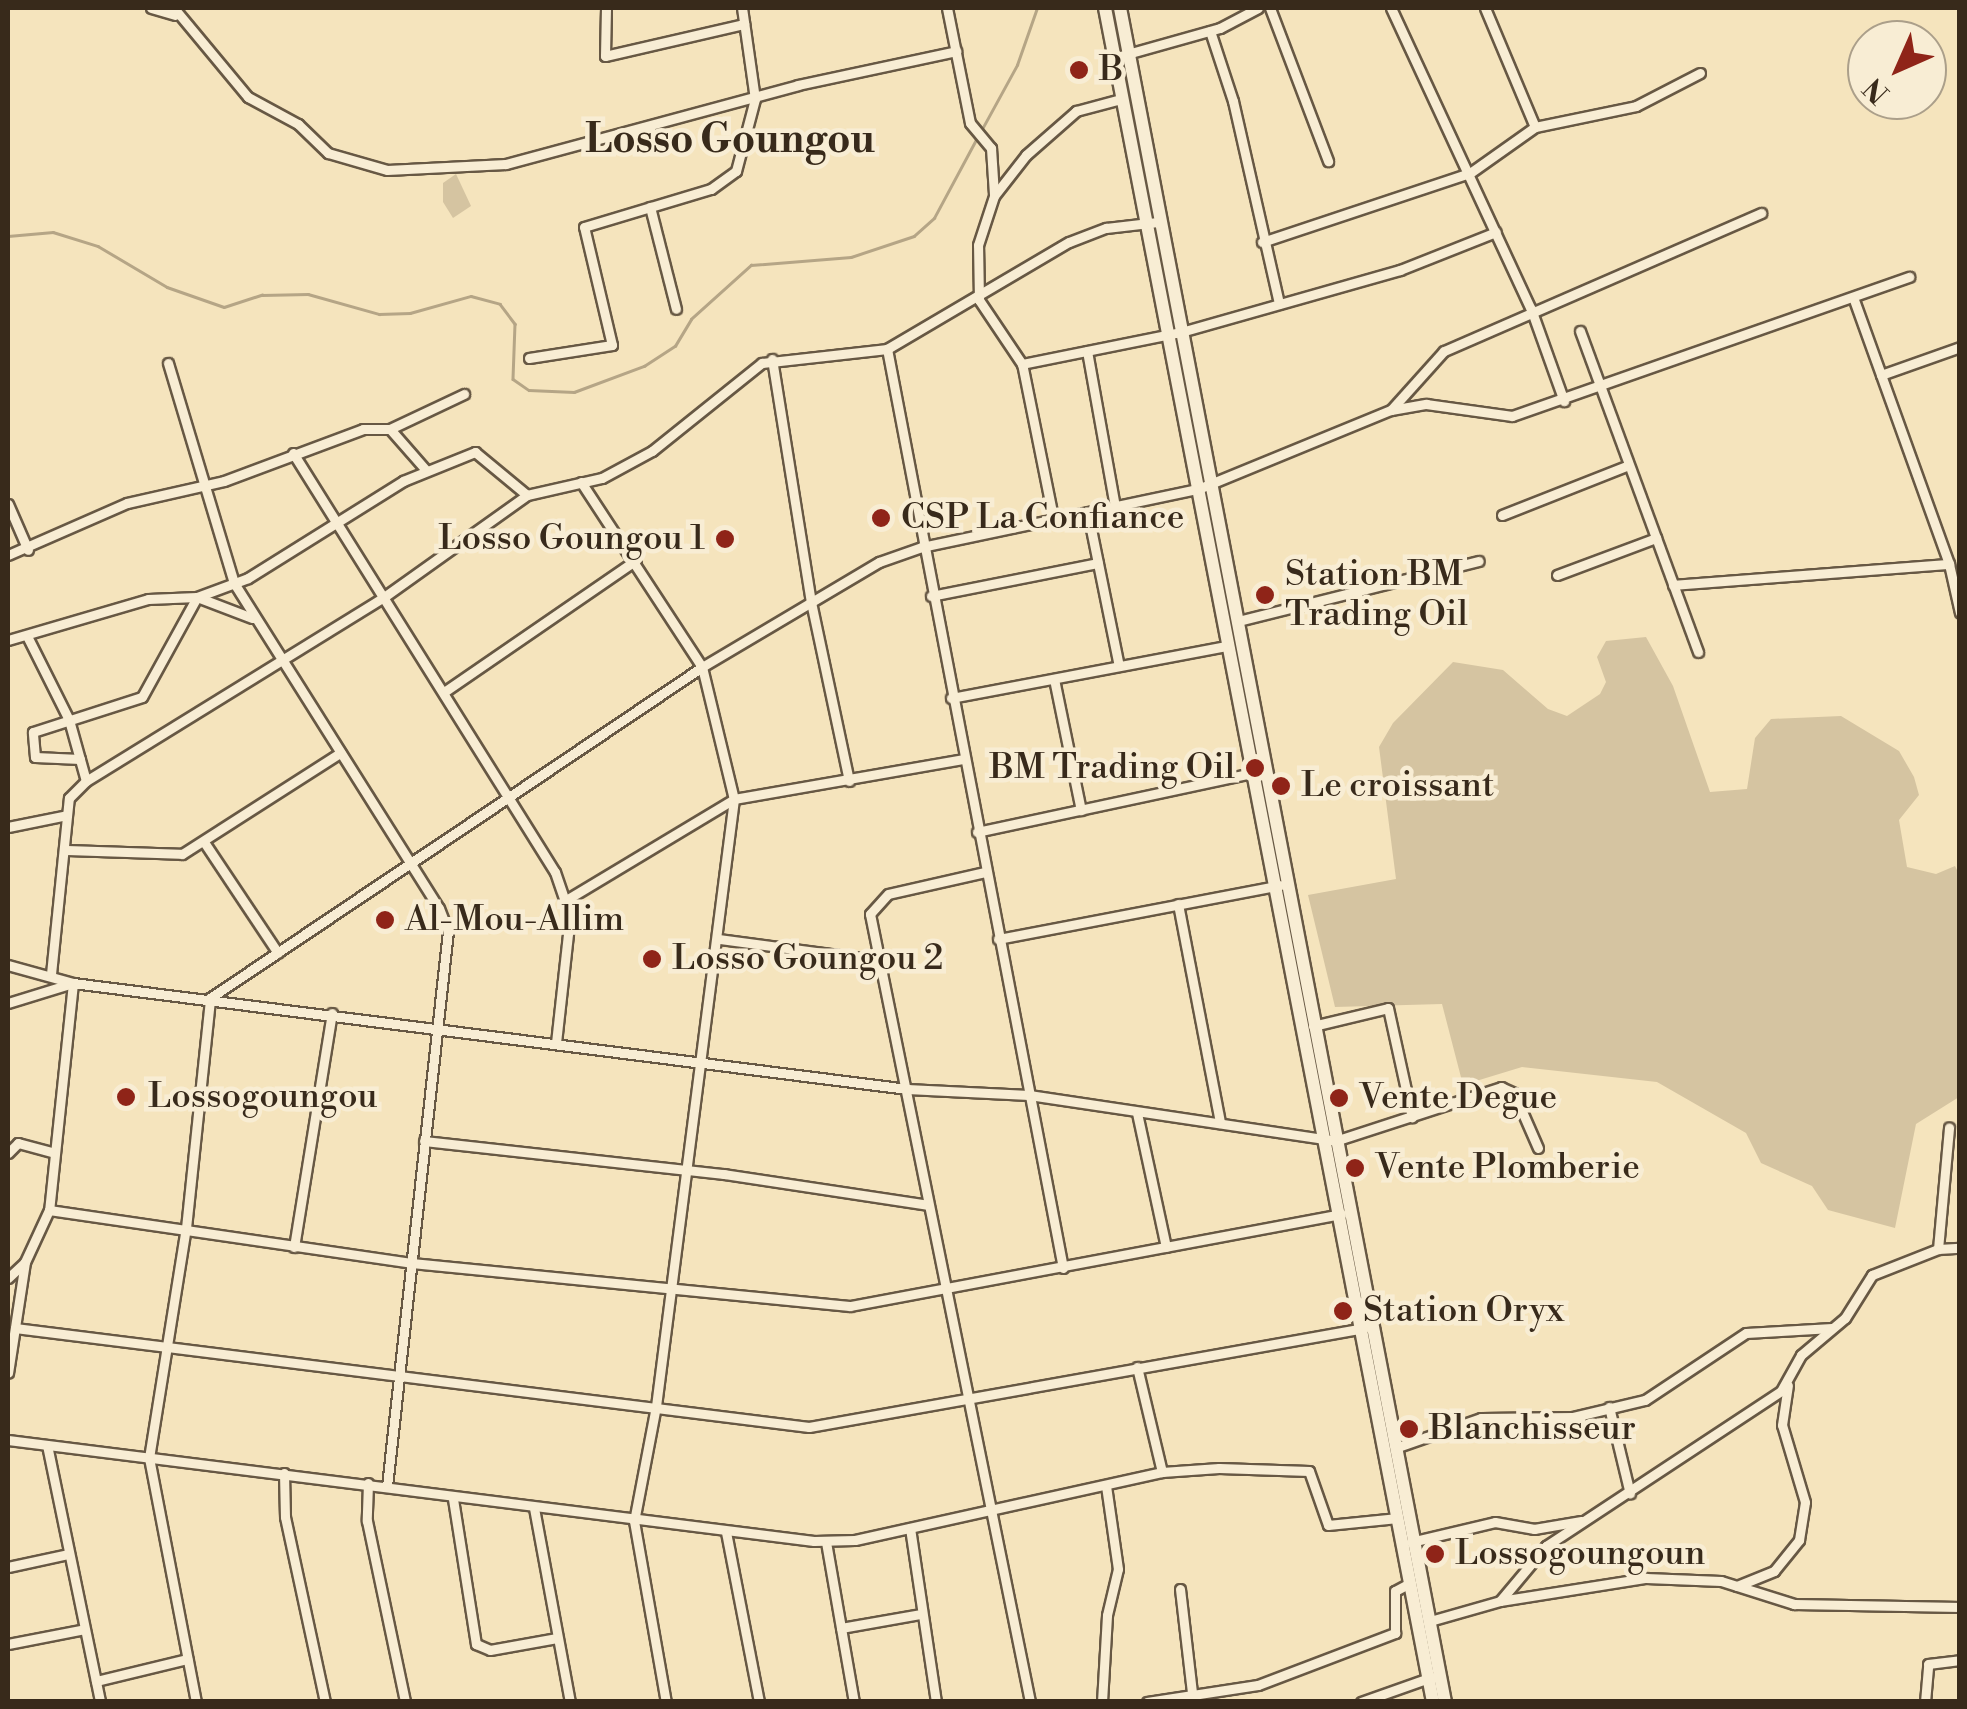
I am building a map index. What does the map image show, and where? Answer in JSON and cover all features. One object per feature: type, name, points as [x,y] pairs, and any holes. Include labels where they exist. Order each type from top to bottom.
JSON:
[{"type":"main road","points":[[1105,8],[1121,99],[1174,334],[1213,484],[1279,885],[1366,1328],[1398,1518],[1409,1542],[1410,1584],[1444,1702]]},
{"type":"main road","points":[[1120,8],[1151,223]]},
{"type":"main road","points":[[1174,334],[1227,646],[1259,772]]},
{"type":"main road","points":[[1279,885],[1313,1026],[1329,1138]]},
{"type":"main road","points":[[1366,1328],[1395,1448],[1409,1542],[1430,1621],[1432,1702]]},
{"type":"street","points":[[151,8],[174,11],[248,97],[298,124],[328,153],[387,170],[479,169],[956,52]]},
{"type":"street","points":[[606,8],[605,56],[744,24]]},
{"type":"street","points":[[529,358],[612,345],[584,226],[710,189],[736,171],[755,99],[742,8],[754,8]]},
{"type":"street","points":[[947,8],[970,124],[991,148],[994,196]]},
{"type":"street","points":[[1113,58],[1210,30],[1258,8]]},
{"type":"street","points":[[1270,8],[1328,161]]},
{"type":"street","points":[[1391,8],[1531,309],[1564,401]]},
{"type":"street","points":[[1485,8],[1535,127]]},
{"type":"street","points":[[1210,30],[1234,101],[1278,304]]},
{"type":"street","points":[[1262,242],[1470,173],[1535,127],[1636,106],[1700,72]]},
{"type":"street","points":[[1054,522],[1022,364],[979,300],[978,245],[994,196],[1026,155],[1076,111],[1121,99]]},
{"type":"street","points":[[650,207],[676,309]]},
{"type":"street","points":[[1391,410],[1444,351],[1531,309],[1761,213]]},
{"type":"street","points":[[51,974],[69,798],[86,780],[384,597],[527,496],[602,478],[652,451],[772,359],[887,349],[979,300],[1070,242],[1106,228],[1151,223]]},
{"type":"street","points":[[1022,364],[1174,334],[1400,270],[1496,232]]},
{"type":"street","points":[[210,998],[702,667],[843,580],[922,547],[1198,489],[1391,410],[1426,404],[1512,416],[1602,390],[1909,277]]},
{"type":"street","points":[[1853,297],[1949,564],[1960,613]]},
{"type":"street","points":[[1580,332],[1698,652]]},
{"type":"street","points":[[1881,375],[1960,347]]},
{"type":"street","points":[[887,349],[1062,1268]]},
{"type":"street","points":[[1087,351],[1115,507]]},
{"type":"street","points":[[772,359],[811,602],[849,781]]},
{"type":"street","points":[[168,363],[234,583],[448,931],[387,1486]]},
{"type":"street","points":[[8,555],[28,550],[127,503],[202,486],[363,429],[390,430],[464,394]]},
{"type":"street","points":[[390,430],[425,469]]},
{"type":"street","points":[[8,640],[148,600],[198,597],[234,583],[425,469],[476,452],[527,496]]},
{"type":"street","points":[[294,453],[509,797],[566,900],[569,934],[556,1042]]},
{"type":"street","points":[[1502,514],[1629,465]]},
{"type":"street","points":[[581,482],[636,560],[702,667],[734,800],[720,939],[698,1058],[656,1406],[634,1522],[666,1702]]},
{"type":"street","points":[[8,504],[28,550]]},
{"type":"street","points":[[1088,514],[1119,666]]},
{"type":"street","points":[[1556,576],[1656,538]]},
{"type":"street","points":[[444,692],[636,560]]},
{"type":"street","points":[[1238,621],[1478,561]]},
{"type":"street","points":[[931,596],[1098,563]]},
{"type":"street","points":[[1673,585],[1949,564]]},
{"type":"street","points":[[198,597],[258,622]]},
{"type":"street","points":[[80,760],[49,763],[31,752],[38,727],[142,696],[198,597]]},
{"type":"street","points":[[27,636],[69,720],[86,780]]},
{"type":"street","points":[[951,698],[1227,646]]},
{"type":"street","points":[[1054,679],[1081,810]]},
{"type":"street","points":[[64,850],[170,855],[204,842],[340,752]]},
{"type":"street","points":[[566,900],[734,800],[963,759]]},
{"type":"street","points":[[977,832],[1259,772]]},
{"type":"street","points":[[8,827],[67,815]]},
{"type":"street","points":[[204,842],[278,953]]},
{"type":"street","points":[[985,872],[880,898],[870,914],[883,962],[966,1400],[1030,1702]]},
{"type":"street","points":[[998,939],[1279,885]]},
{"type":"street","points":[[1178,904],[1220,1123]]},
{"type":"street","points":[[720,939],[883,962]]},
{"type":"street","points":[[8,965],[73,982],[698,1058],[908,1088],[1029,1095],[1329,1138],[1508,1088],[1538,1148]]},
{"type":"street","points":[[8,1004],[73,982]]},
{"type":"street","points":[[8,1373],[25,1262],[50,1210],[73,982]]},
{"type":"street","points":[[196,1702],[149,1458],[186,1228],[210,998]]},
{"type":"street","points":[[1313,1026],[1388,1008],[1412,1117]]},
{"type":"street","points":[[294,1247],[332,1013]]},
{"type":"street","points":[[1137,1113],[1166,1248]]},
{"type":"street","points":[[1938,1249],[1948,1127]]},
{"type":"street","points":[[424,1141],[928,1205]]},
{"type":"street","points":[[8,1153],[18,1143],[55,1154]]},
{"type":"street","points":[[50,1210],[411,1263],[850,1306],[1344,1214]]},
{"type":"street","points":[[1500,1601],[1527,1564],[1692,1446],[1768,1402],[1802,1355],[1832,1328],[1872,1274],[1938,1249],[1960,1248]]},
{"type":"street","points":[[8,1278],[25,1262]]},
{"type":"street","points":[[15,1328],[809,1428],[1366,1328]]},
{"type":"street","points":[[1395,1448],[1482,1418],[1558,1418],[1656,1396],[1746,1333],[1832,1328]]},
{"type":"street","points":[[1137,1368],[1162,1472]]},
{"type":"street","points":[[1737,1586],[1774,1571],[1798,1540],[1802,1483],[1782,1425],[1789,1378]]},
{"type":"street","points":[[1609,1407],[1630,1494]]},
{"type":"street","points":[[8,1440],[368,1483],[453,1499],[634,1522],[826,1542],[910,1528],[1162,1472],[1306,1469],[1325,1524],[1398,1518]]},
{"type":"street","points":[[48,1446],[100,1702]]},
{"type":"street","points":[[284,1473],[285,1517],[326,1702]]},
{"type":"street","points":[[368,1483],[367,1521],[405,1702]]},
{"type":"street","points":[[1102,1702],[1107,1615],[1118,1569],[1106,1486]]},
{"type":"street","points":[[453,1499],[476,1644],[490,1650],[558,1638]]},
{"type":"street","points":[[534,1508],[566,1701]]},
{"type":"street","points":[[1409,1542],[1495,1522],[1534,1529],[1589,1520]]},
{"type":"street","points":[[910,1528],[936,1702]]},
{"type":"street","points":[[726,1532],[759,1702]]},
{"type":"street","points":[[826,1542],[854,1702]]},
{"type":"street","points":[[8,1567],[68,1554]]},
{"type":"street","points":[[1430,1621],[1500,1601],[1646,1578],[1737,1586],[1794,1604],[1960,1607]]},
{"type":"street","points":[[1147,1702],[1192,1692],[1224,1691],[1292,1675],[1395,1634],[1395,1591],[1410,1584]]},
{"type":"street","points":[[1180,1590],[1192,1692]]},
{"type":"street","points":[[841,1628],[920,1614]]},
{"type":"street","points":[[8,1644],[86,1629]]},
{"type":"street","points":[[96,1681],[188,1659]]},
{"type":"street","points":[[1925,1702],[1928,1664],[1960,1660]]},
{"type":"street","points":[[1362,1702],[1434,1677]]},
{"type":"street","points":[[1224,1691],[1231,1702]]},
{"type":"shaded area","points":[[456,174],[471,206],[453,218],[443,202],[443,183]]},
{"type":"shaded area","points":[[1646,637],[1673,686],[1710,792],[1747,789],[1755,738],[1771,719],[1841,716],[1899,751],[1914,777],[1919,795],[1899,820],[1907,867],[1936,874],[1955,866],[1959,874],[1959,1097],[1916,1124],[1895,1228],[1828,1210],[1812,1186],[1761,1163],[1746,1133],[1657,1082],[1522,1067],[1463,1085],[1442,1004],[1335,1007],[1308,895],[1396,879],[1379,747],[1393,723],[1453,662],[1503,670],[1548,709],[1567,716],[1600,694],[1606,682],[1597,657],[1606,641]]},
{"type":"waterway","points":[[982,129],[1017,65],[1037,8]]},
{"type":"waterway","points":[[8,236],[53,232],[98,246],[167,287],[224,307],[262,295],[308,294],[379,314],[410,313],[471,296],[500,304],[515,324],[513,379],[529,390],[574,392],[644,366],[675,346],[691,319],[751,265],[851,257],[914,236],[934,218],[978,136]]},
{"type":"place","name":"B","points":[[1079,70]]},
{"type":"place","name":"CSP La Confiance","points":[[881,518]]},
{"type":"place","name":"Losso Goungou 1","points":[[725,539]]},
{"type":"place","name":"Station BM Trading Oil","points":[[1265,595]]},
{"type":"place","name":"BM Trading Oil","points":[[1255,768]]},
{"type":"place","name":"Le croissant","points":[[1281,786]]},
{"type":"place","name":"Al-Mou-Allim","points":[[385,920]]},
{"type":"place","name":"Losso Goungou 2","points":[[652,959]]},
{"type":"place","name":"Lossogoungou","points":[[126,1097]]},
{"type":"place","name":"Vente Degue","points":[[1339,1098]]},
{"type":"place","name":"Vente Plomberie","points":[[1355,1168]]},
{"type":"place","name":"Station Oryx","points":[[1343,1311]]},
{"type":"place","name":"Blanchisseur","points":[[1409,1429]]},
{"type":"place","name":"Lossogoungoun","points":[[1435,1554]]},
{"type":"district","name":"Losso Goungou","points":[[730,140]]}]
